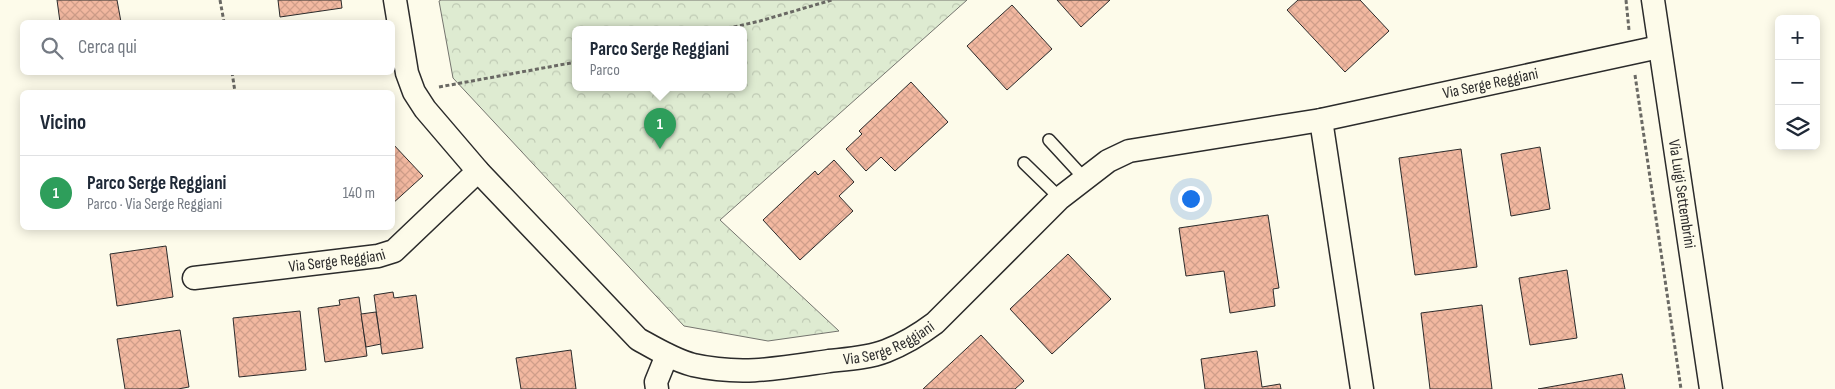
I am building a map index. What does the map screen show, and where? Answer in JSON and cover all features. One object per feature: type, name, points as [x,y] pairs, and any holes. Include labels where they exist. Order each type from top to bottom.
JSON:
[{"type":"street","name":"Via Serge Reggiani","points":[[395,0],[407,73],[414,92],[424,109],[478,172],[638,339],[667,355],[691,364],[726,371],[765,370],[863,357],[884,352],[912,340],[935,323],[1060,198],[1108,161],[1129,151],[1321,120],[1659,47]]},
{"type":"street","name":"Via Luigi Settembrini","points":[[1652,0],[1711,389]]},
{"type":"street","points":[[1321,120],[1362,389]]},
{"type":"street","name":"Via Serge Reggiani","points":[[194,278],[378,256],[394,251],[478,172]]},
{"type":"street","points":[[656,389],[656,382],[667,355]]},
{"type":"lane","points":[[1049,140],[1084,178]]},
{"type":"lane","points":[[1024,163],[1060,198]]},
{"type":"path","points":[[220,0],[224,20]]},
{"type":"path","points":[[738,26],[832,0]]},
{"type":"path","points":[[1626,0],[1681,389]]},
{"type":"path","points":[[414,92],[572,63]]},
{"type":"path","points":[[232,75],[235,90]]},
{"type":"green space","points":[[441,0],[967,0],[720,220],[839,331],[768,341],[684,326],[453,78],[439,1]]},
{"type":"building","points":[[57,0],[117,0],[121,20],[60,20]]},
{"type":"building","points":[[278,0],[341,0],[342,8],[280,17]]},
{"type":"building","points":[[1057,0],[1110,0],[1081,27]]},
{"type":"building","points":[[1298,0],[1360,0],[1389,31],[1345,72],[1287,10]]},
{"type":"building","points":[[1012,5],[1052,49],[1007,90],[967,46]]},
{"type":"building","points":[[911,82],[948,122],[895,171],[881,157],[866,171],[846,149],[862,134],[859,131]]},
{"type":"building","points":[[395,146],[423,176],[395,201]]},
{"type":"building","points":[[1540,147],[1550,209],[1511,216],[1501,154]]},
{"type":"building","points":[[1461,149],[1477,267],[1415,275],[1399,158]]},
{"type":"building","points":[[834,160],[854,182],[839,196],[853,211],[800,260],[763,220],[815,171],[818,175]]},
{"type":"building","points":[[1268,215],[1279,288],[1273,289],[1275,306],[1230,313],[1224,271],[1186,276],[1179,228]]},
{"type":"building","points":[[166,246],[173,297],[117,306],[110,254]]},
{"type":"building","points":[[1068,254],[1111,299],[1052,354],[1010,309]]},
{"type":"building","points":[[1567,270],[1577,338],[1530,345],[1519,278]]},
{"type":"building","points":[[393,292],[394,298],[416,295],[423,348],[382,354],[374,295]]},
{"type":"building","points":[[359,297],[367,356],[325,362],[318,308],[340,305],[339,300]]},
{"type":"building","points":[[1482,305],[1492,389],[1430,389],[1421,313]]},
{"type":"building","points":[[300,311],[306,370],[239,377],[233,318]]},
{"type":"building","points":[[376,312],[381,344],[366,347],[361,314]]},
{"type":"building","points":[[180,330],[189,387],[178,389],[125,389],[117,339]]},
{"type":"building","points":[[981,335],[1024,381],[1015,389],[923,389]]},
{"type":"building","points":[[571,350],[576,389],[521,389],[516,358]]},
{"type":"building","points":[[1257,351],[1262,387],[1280,384],[1281,389],[1205,389],[1201,359]]},
{"type":"building","points":[[1622,374],[1625,389],[1538,389]]},
{"type":"place","name":"Parco Serge Reggiani","points":[[660,149]]}]
